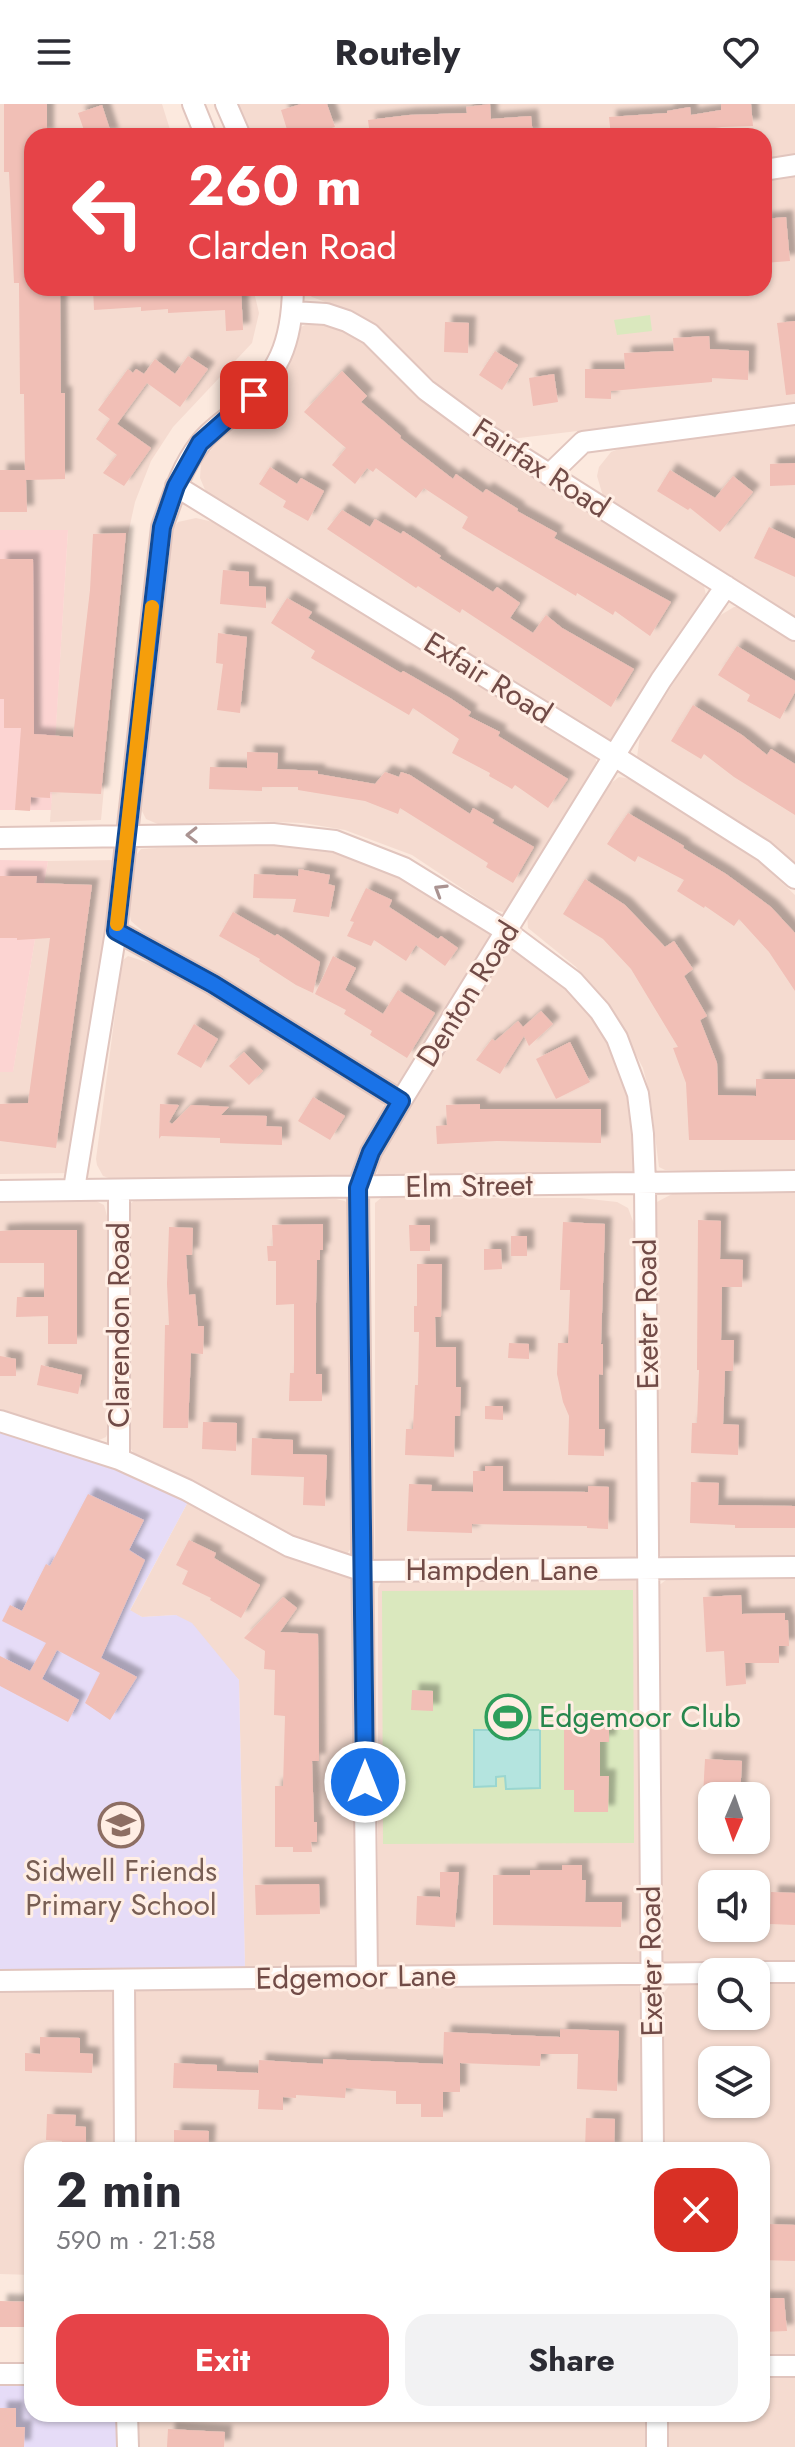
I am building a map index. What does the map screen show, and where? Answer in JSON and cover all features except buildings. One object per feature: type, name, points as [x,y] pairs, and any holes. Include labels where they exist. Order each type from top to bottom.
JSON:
[{"type":"street","points":[[193,104],[203,128]]},
{"type":"street","points":[[226,104],[236,128]]},
{"type":"street","points":[[772,169],[795,165]]},
{"type":"street","points":[[289,296],[293,312]]},
{"type":"street","points":[[293,296],[293,312]]},
{"type":"street","name":"Fairfax Road","points":[[293,312],[326,314],[370,334],[426,390],[487,435],[795,630]]},
{"type":"street","name":"Clarendon Road","points":[[74,1189],[116,931],[162,527],[176,486],[200,443],[254,395],[277,367],[287,344],[293,312]]},
{"type":"street","points":[[549,475],[583,442],[795,414]]},
{"type":"street","name":"Exfair Road","points":[[176,486],[616,757],[764,851],[795,878]]},
{"type":"street","name":"Denton Road","points":[[367,1976],[358,1188],[371,1152],[401,1101],[661,680],[726,586]]},
{"type":"street","name":"Exeter Road","points":[[0,838],[273,834],[335,841],[404,868],[506,931],[573,981],[600,1011],[617,1038],[638,1094],[645,1184],[653,2142]]},
{"type":"street","points":[[116,931],[213,984],[401,1101]]},
{"type":"street","name":"Elm Street","points":[[0,1191],[795,1181]]},
{"type":"street","name":"Clarendon Road","points":[[119,1190],[119,1459]]},
{"type":"street","name":"Hampden Lane","points":[[0,1421],[119,1459],[187,1490],[289,1546],[364,1571],[795,1567]]},
{"type":"street","points":[[770,1972],[795,1972]]},
{"type":"street","name":"Edgemoor Lane","points":[[0,1981],[698,1973]]},
{"type":"street","points":[[124,1980],[125,2142]]},
{"type":"street","points":[[770,2366],[795,2366]]},
{"type":"street","points":[[0,2374],[24,2374]]},
{"type":"street","points":[[127,2422],[128,2447]]},
{"type":"street","points":[[657,2422],[657,2447]]},
{"type":"shaded area","points":[[0,104],[162,104],[170,128],[24,128],[24,296],[255,296],[259,313],[252,343],[173,427],[151,461],[135,502],[128,534],[101,820],[50,822],[68,530],[0,530]]},
{"type":"shaded area","points":[[235,104],[795,104],[795,621],[603,496],[597,476],[599,467],[611,452],[647,444],[644,423],[511,439],[452,397],[370,323],[355,313],[311,296],[772,296],[772,128],[246,128]]},
{"type":"shaded area","points":[[316,320],[346,328],[704,586],[704,605],[614,740],[605,740],[206,492],[200,478],[201,462],[284,372],[301,327]]},
{"type":"shaded area","points":[[196,518],[222,524],[595,757],[598,768],[506,913],[493,909],[412,855],[345,830],[303,823],[248,821],[160,825],[146,819],[142,811],[170,532],[178,522]]},
{"type":"shaded area","points":[[0,530],[68,530],[51,810],[0,810]]},
{"type":"shaded area","points":[[734,607],[743,607],[795,640],[795,864],[754,834],[639,762],[637,757],[640,736],[714,619]]},
{"type":"shaded area","points":[[619,777],[631,779],[714,830],[764,866],[795,895],[795,1171],[720,1172],[665,1170],[659,1167],[650,1096],[643,1068],[617,1019],[576,967],[528,928],[527,914],[539,892],[610,784]]},
{"type":"shaded area","points":[[255,842],[328,848],[400,875],[491,932],[397,1089],[145,933],[131,921],[129,911],[137,854],[141,849]]},
{"type":"shaded area","points":[[0,860],[48,861],[13,1072],[0,1072]]},
{"type":"shaded area","points":[[118,860],[73,1173],[0,1174],[0,1072],[13,1071],[48,861]]},
{"type":"shaded area","points":[[508,948],[517,949],[547,968],[605,1033],[630,1095],[637,1166],[632,1173],[377,1175],[380,1156],[412,1100]]},
{"type":"shaded area","points":[[128,956],[179,973],[381,1099],[385,1109],[350,1179],[117,1181],[103,1176],[96,1159],[122,961]]},
{"type":"shaded area","points":[[795,1192],[795,1559],[664,1559],[658,1553],[655,1203],[674,1193]]},
{"type":"shaded area","points":[[381,1198],[580,1198],[617,1202],[628,1208],[636,1229],[638,1553],[635,1557],[630,1560],[375,1559],[375,1203]]},
{"type":"shaded area","points":[[94,1200],[104,1205],[107,1216],[108,1432],[106,1437],[97,1441],[0,1413],[0,1201]]},
{"type":"shaded area","points":[[135,1200],[345,1201],[349,1206],[353,1545],[347,1554],[339,1555],[302,1544],[135,1455],[129,1446],[130,1204]]},
{"type":"shaded area","name":"Sidwell Friends Primary School","points":[[0,1430],[95,1459],[189,1500],[130,1610],[142,1617],[176,1615],[192,1623],[239,1680],[245,1969],[0,1972]]},
{"type":"shaded area","points":[[189,1500],[352,1576],[356,1585],[360,1962],[357,1967],[245,1969],[239,1680],[176,1615],[142,1617],[130,1611]]},
{"type":"shaded area","points":[[795,1576],[795,1965],[770,1965],[770,1958],[698,1958],[698,1965],[378,1967],[378,1588],[381,1582],[629,1578],[658,1586],[666,1580]]},
{"type":"shaded area","points":[[698,1983],[698,2030],[770,2030],[770,1983],[795,1983],[795,2359],[770,2359],[770,2142],[663,2142],[663,1994],[670,1984]]},
{"type":"shaded area","points":[[633,1984],[643,1988],[646,2142],[133,2142],[134,1992],[141,1989]]},
{"type":"shaded area","points":[[113,1989],[116,1992],[118,2142],[24,2142],[24,2275],[0,2274],[0,1990]]},
{"type":"shaded area","points":[[795,2375],[795,2447],[664,2447],[663,2422],[770,2422],[770,2376]]},
{"type":"shaded area","points":[[24,2385],[24,2422],[119,2422],[119,2447],[0,2447],[0,2386]]},
{"type":"shaded area","points":[[135,2422],[649,2422],[649,2447],[136,2447]]},
{"type":"green space","points":[[650,315],[652,331],[617,335],[614,320]]},
{"type":"green space","name":"Edgemoor Club","points":[[633,1590],[634,1843],[383,1844],[382,1591]]},
{"type":"water","points":[[474,1730],[540,1730],[540,1788],[506,1789],[505,1776],[496,1777],[496,1786],[474,1787]]},
{"type":"slow traffic","points":[[117,924],[152,607]]},
{"type":"place","name":"Edgemoor Club","points":[[508,1717]]},
{"type":"place","name":"Sidwell Friends Primary School","points":[[121,1825]]},
{"type":"route","points":[[254,395],[200,443],[176,486],[162,527],[116,931],[213,984],[401,1101],[371,1152],[358,1188],[365,1782]]}]
